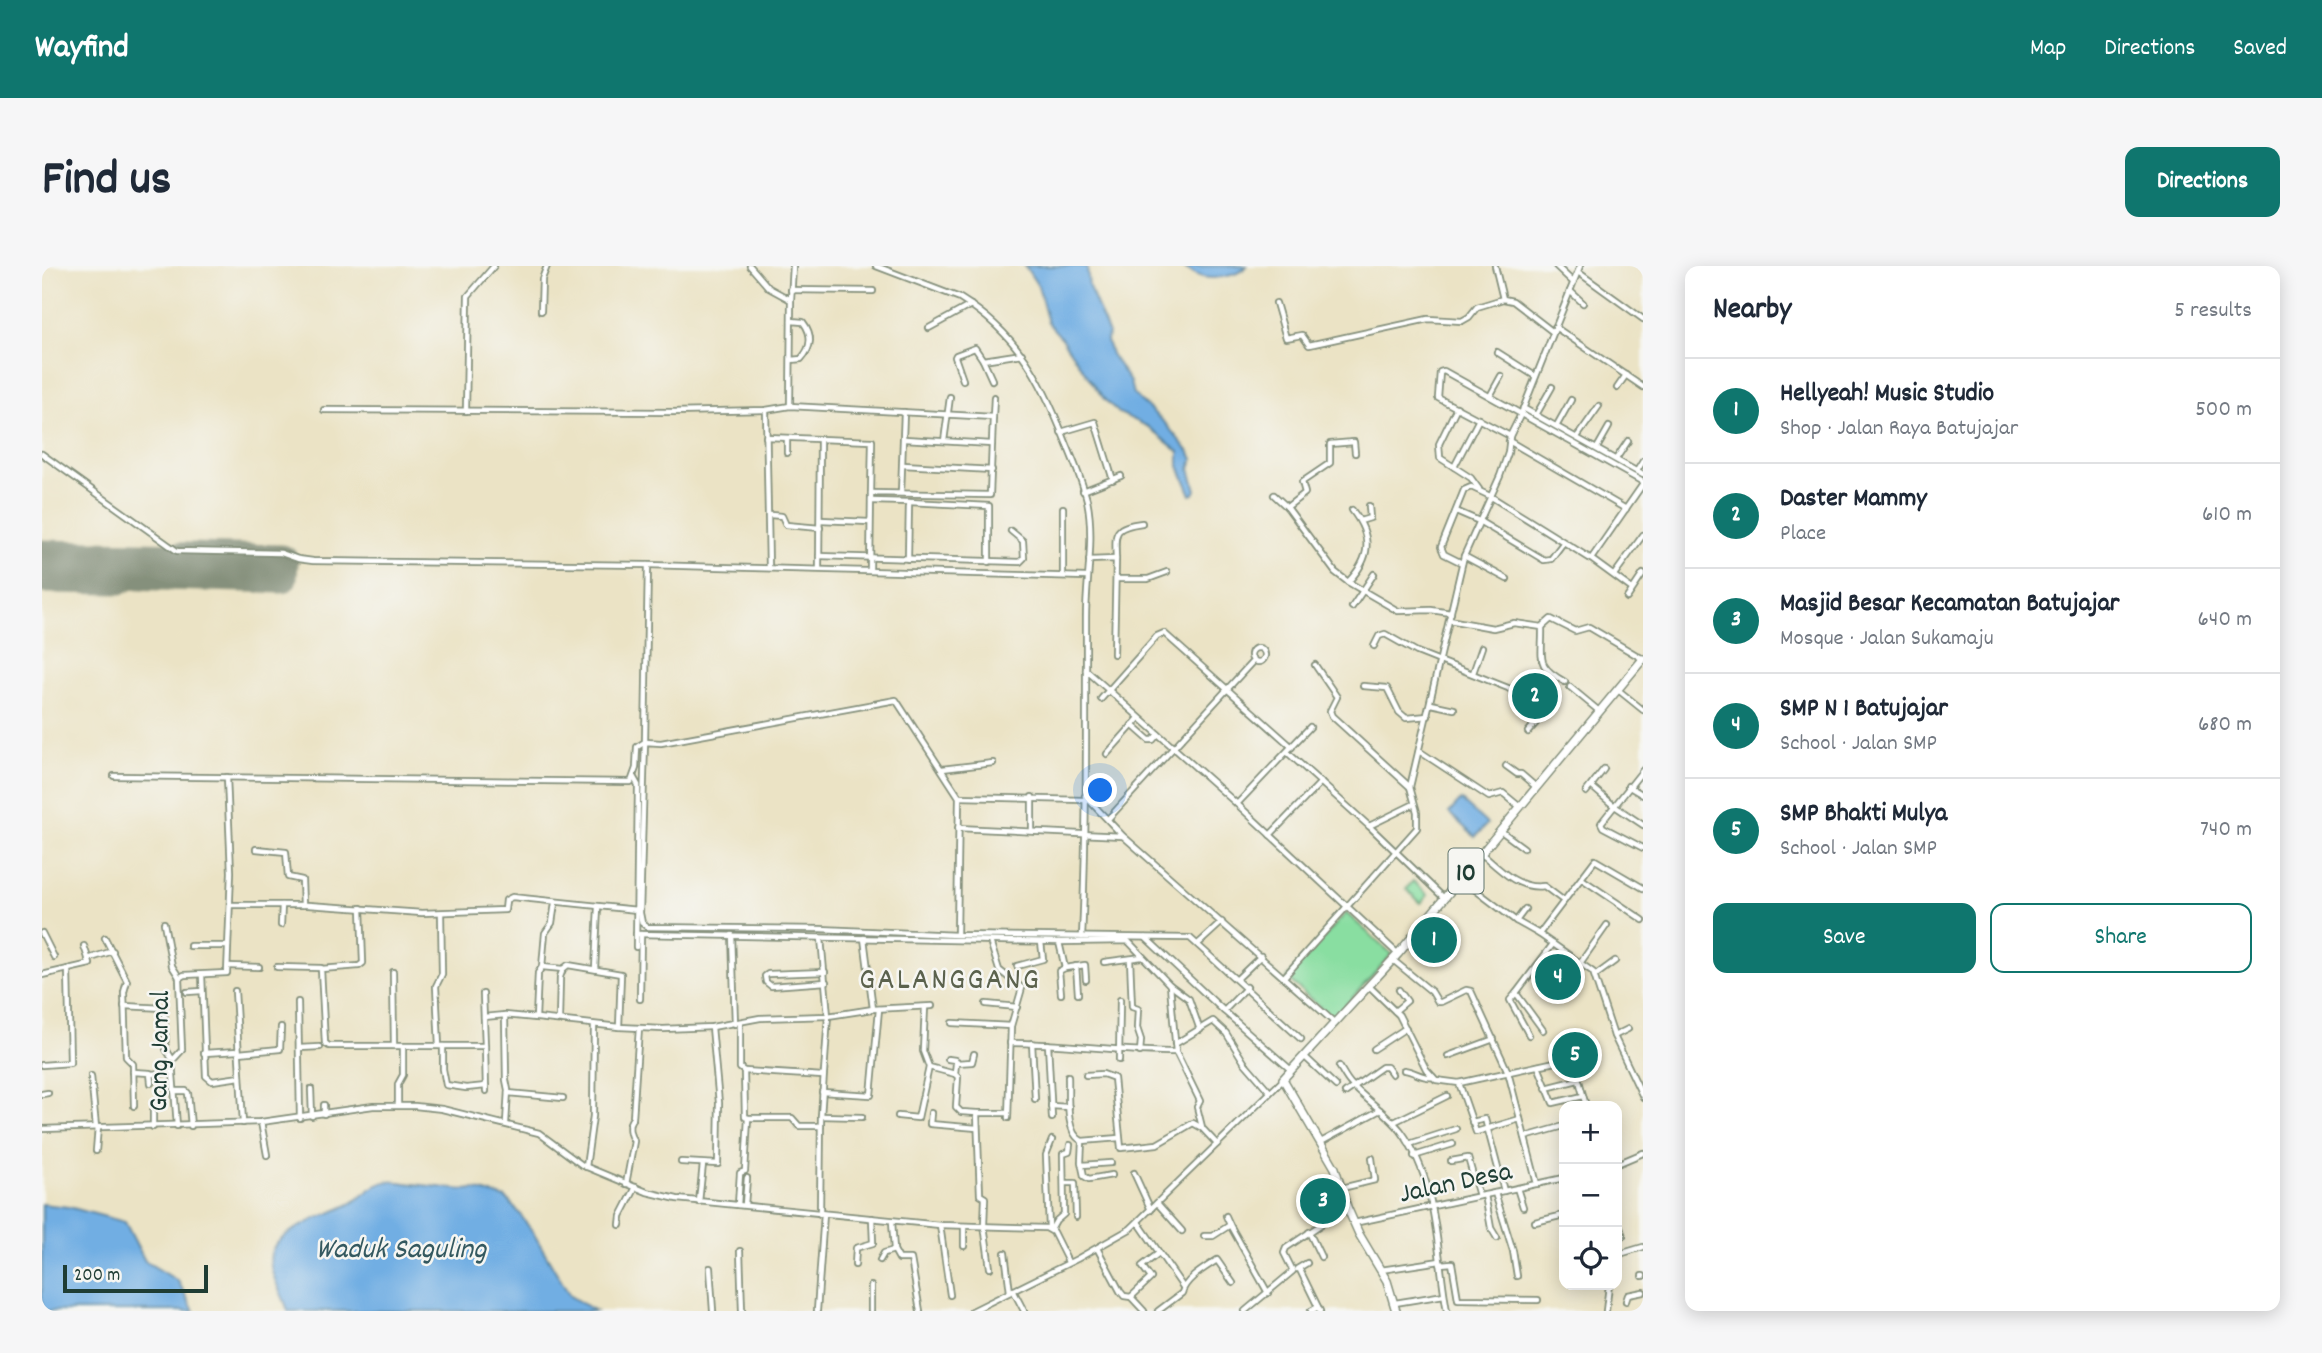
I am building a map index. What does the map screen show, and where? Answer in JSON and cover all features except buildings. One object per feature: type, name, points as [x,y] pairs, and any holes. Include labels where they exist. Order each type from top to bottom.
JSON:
[{"type":"highway","name":"10","points":[[1283,1079],[1396,957],[1643,659]]},
{"type":"highway","points":[[1283,1079],[1339,1175],[1347,1207],[1381,1270],[1395,1307]]},
{"type":"street","points":[[466,411],[468,296],[494,266]]},
{"type":"street","points":[[541,311],[542,279],[547,266]]},
{"type":"street","points":[[750,266],[769,288],[791,300]]},
{"type":"street","points":[[790,406],[793,266]]},
{"type":"street","points":[[876,266],[960,298],[972,305],[1013,342],[1036,374],[1062,432],[1087,502],[1089,560],[1086,577],[1082,937]]},
{"type":"street","points":[[1495,266],[1503,299]]},
{"type":"street","points":[[1556,266],[1573,282]]},
{"type":"street","points":[[1284,977],[1417,828],[1410,787],[1464,556],[1505,464],[1509,438],[1579,269],[1643,320]]},
{"type":"street","points":[[791,290],[873,291]]},
{"type":"street","points":[[1570,290],[1583,303]]},
{"type":"street","points":[[1276,303],[1286,338],[1303,335],[1309,345],[1428,319],[1462,321],[1477,307],[1503,299],[1513,301],[1643,387]]},
{"type":"street","points":[[929,328],[972,305]]},
{"type":"street","points":[[791,321],[803,322],[810,334],[808,352],[802,359],[791,360]]},
{"type":"street","points":[[963,380],[955,356],[975,348],[992,380]]},
{"type":"street","points":[[1497,352],[1535,376]]},
{"type":"street","points":[[983,360],[1023,354]]},
{"type":"street","points":[[1591,559],[1626,509],[1643,483],[1522,411],[1441,371],[1437,396],[1626,509]]},
{"type":"street","points":[[1617,388],[1626,374]]},
{"type":"street","points":[[1490,396],[1502,376]]},
{"type":"street","points":[[1536,415],[1552,387]]},
{"type":"street","points":[[944,442],[950,397]]},
{"type":"street","points":[[871,493],[990,494],[994,397]]},
{"type":"street","points":[[1556,425],[1571,400]]},
{"type":"street","points":[[324,410],[766,411],[790,406],[993,417]]},
{"type":"street","points":[[1577,437],[1599,406]]},
{"type":"street","points":[[1457,407],[1438,449],[1440,458],[1471,478],[1481,491]]},
{"type":"street","points":[[766,411],[769,568]]},
{"type":"street","points":[[1522,411],[1556,425],[1643,475]]},
{"type":"street","points":[[901,493],[904,412]]},
{"type":"street","points":[[1454,467],[1479,419]]},
{"type":"street","points":[[1062,432],[1095,422],[1113,480]]},
{"type":"street","points":[[1597,448],[1609,428]]},
{"type":"street","points":[[766,437],[872,441],[870,570]]},
{"type":"street","points":[[787,439],[787,453]]},
{"type":"street","points":[[904,439],[992,444]]},
{"type":"street","points":[[819,569],[820,440]]},
{"type":"street","points":[[1616,459],[1628,441]]},
{"type":"street","points":[[1287,507],[1306,492],[1302,482],[1330,463],[1330,444],[1354,442],[1355,453]]},
{"type":"street","points":[[42,454],[177,551],[281,553],[313,561],[648,565],[1086,577]]},
{"type":"street","points":[[1637,471],[1643,461]]},
{"type":"street","points":[[903,465],[992,470]]},
{"type":"street","points":[[1083,491],[1121,476]]},
{"type":"street","points":[[1462,563],[1444,554],[1441,549],[1465,488],[1475,488],[1591,559],[1632,590]]},
{"type":"street","points":[[1274,495],[1287,507],[1335,572],[1348,582],[1398,611],[1431,610],[1451,613]]},
{"type":"street","points":[[871,501],[989,506],[989,562]]},
{"type":"street","points":[[908,559],[909,502]]},
{"type":"street","points":[[1360,520],[1370,518],[1369,506]]},
{"type":"street","points":[[1063,508],[1063,575]]},
{"type":"street","points":[[1348,582],[1365,561],[1367,541],[1360,520],[1352,510]]},
{"type":"street","points":[[1455,511],[1479,521],[1544,560],[1551,559],[1563,543]]},
{"type":"street","points":[[770,514],[782,516],[786,525],[820,527]]},
{"type":"street","points":[[820,520],[870,522]]},
{"type":"street","points":[[1114,654],[1117,579],[1115,535],[1124,526],[1142,523]]},
{"type":"street","points":[[819,556],[1018,562],[1023,560],[1023,541],[1012,531]]},
{"type":"street","points":[[1614,575],[1643,535]]},
{"type":"street","points":[[1464,556],[1507,579]]},
{"type":"street","points":[[1089,560],[1116,559]]},
{"type":"street","points":[[648,565],[639,913],[642,923],[647,927],[1190,937],[1301,1039]]},
{"type":"street","points":[[1117,579],[1148,579],[1167,572]]},
{"type":"street","points":[[1352,607],[1374,574]]},
{"type":"street","points":[[1627,598],[1643,574]]},
{"type":"street","points":[[1449,620],[1484,628],[1514,624],[1542,627],[1551,619],[1576,631],[1588,626],[1643,659]]},
{"type":"street","points":[[1542,627],[1543,665],[1565,682]]},
{"type":"street","points":[[1101,699],[1157,636],[1164,633],[1292,747]]},
{"type":"street","points":[[1374,646],[1379,636],[1385,634],[1417,652],[1508,688],[1520,698],[1541,708],[1542,716],[1528,732]]},
{"type":"street","points":[[1474,673],[1482,648]]},
{"type":"street","points":[[1108,818],[1254,660]]},
{"type":"street","points":[[1315,665],[1336,695],[1337,699],[1330,712],[1332,716],[1410,787]]},
{"type":"street","points":[[1086,669],[1347,907],[1432,992],[1437,1002],[1466,990],[1471,991],[1508,1072],[1537,1184]]},
{"type":"street","points":[[1363,686],[1387,688],[1399,712],[1406,718],[1428,716]]},
{"type":"street","points":[[1570,687],[1599,711]]},
{"type":"street","points":[[1617,689],[1643,710]]},
{"type":"street","points":[[114,776],[625,783],[634,778],[637,747],[645,742],[661,743],[894,700],[959,797],[957,934]]},
{"type":"street","points":[[1431,704],[1454,709]]},
{"type":"street","points":[[1107,754],[1139,718]]},
{"type":"street","points":[[1132,725],[1149,740],[1153,740],[1158,734]]},
{"type":"street","points":[[1237,804],[1310,727]]},
{"type":"street","points":[[1419,751],[1489,797],[1503,793],[1520,807]]},
{"type":"street","points":[[1287,752],[1444,898]]},
{"type":"street","points":[[942,769],[993,763]]},
{"type":"street","points":[[1506,766],[1536,787]]},
{"type":"street","points":[[1586,792],[1604,769]]},
{"type":"street","points":[[1643,770],[1601,821],[1602,826],[1643,848]]},
{"type":"street","points":[[179,977],[225,975],[228,967],[231,847],[227,777]]},
{"type":"street","points":[[634,778],[639,785],[637,910],[640,999]]},
{"type":"street","points":[[1270,835],[1321,782]]},
{"type":"street","points":[[1591,786],[1643,825]]},
{"type":"street","points":[[1628,786],[1643,795]]},
{"type":"street","points":[[959,797],[1085,798],[1108,818],[1123,836],[1336,1024]]},
{"type":"street","points":[[1032,797],[1032,830]]},
{"type":"street","points":[[1369,826],[1414,804]]},
{"type":"street","points":[[958,828],[1085,832],[1123,836]]},
{"type":"street","points":[[1500,831],[1524,848]]},
{"type":"street","points":[[256,849],[285,851],[288,877],[302,880],[303,905]]},
{"type":"street","points":[[1481,854],[1520,884],[1534,888],[1544,886],[1564,901]]},
{"type":"street","points":[[1539,934],[1595,860],[1643,888]]},
{"type":"street","points":[[1460,878],[1516,921],[1581,962],[1596,975],[1614,1036],[1643,1097]]},
{"type":"street","points":[[1582,879],[1643,920]]},
{"type":"street","points":[[230,905],[303,905],[441,913],[471,909],[505,910],[506,900],[510,897],[637,910]]},
{"type":"street","points":[[536,1018],[538,973],[542,967],[545,933],[552,923],[555,903]]},
{"type":"street","points":[[281,925],[282,905]]},
{"type":"street","points":[[595,969],[598,907]]},
{"type":"street","points":[[277,967],[322,968],[362,964],[362,908]]},
{"type":"street","points":[[1516,921],[1525,909]]},
{"type":"street","points":[[441,913],[442,974],[436,986],[446,1085],[486,1088],[483,994]]},
{"type":"street","points":[[1198,944],[1222,922]]},
{"type":"street","name":"Gang Jamal","points":[[164,923],[172,967],[179,977],[182,1050],[173,1059],[172,1072],[177,1126]]},
{"type":"street","points":[[1581,962],[1607,925]]},
{"type":"street","points":[[42,933],[54,957]]},
{"type":"street","points":[[638,934],[1128,942],[1170,985],[1190,1001],[1200,1030]]},
{"type":"street","points":[[636,947],[638,934]]},
{"type":"street","points":[[733,935],[740,1068],[744,1071],[823,1076]]},
{"type":"street","points":[[822,1092],[871,1095],[876,1009],[863,937]]},
{"type":"street","points":[[1145,937],[1291,1070]]},
{"type":"street","points":[[105,938],[127,981],[124,992],[126,1057],[132,1063],[134,1106]]},
{"type":"street","points":[[817,1311],[822,1214],[821,1116],[828,1016],[821,938]]},
{"type":"street","points":[[956,1062],[957,1110],[1008,1116],[1011,1026],[1022,987],[999,970],[990,941]]},
{"type":"street","points":[[1017,966],[1043,959],[1041,942]]},
{"type":"street","points":[[1059,942],[1065,968]]},
{"type":"street","points":[[1529,1035],[1510,1000],[1553,944]]},
{"type":"street","points":[[42,975],[90,964],[84,946]]},
{"type":"street","points":[[190,946],[228,946]]},
{"type":"street","points":[[88,959],[113,951]]},
{"type":"street","points":[[1237,979],[1261,956]]},
{"type":"street","points":[[1104,962],[1142,957]]},
{"type":"street","points":[[1130,959],[1132,1007],[1138,1009],[1140,1052]]},
{"type":"street","points":[[1596,975],[1615,961]]},
{"type":"street","points":[[559,1020],[560,977],[568,965],[622,975],[619,1027]]},
{"type":"street","points":[[1061,994],[1059,971],[1085,965],[1086,980]]},
{"type":"street","points":[[1076,966],[1078,994]]},
{"type":"street","points":[[228,967],[259,967]]},
{"type":"street","points":[[542,967],[563,969]]},
{"type":"street","points":[[322,968],[329,1046],[485,1046]]},
{"type":"street","points":[[42,1065],[70,1063],[68,969]]},
{"type":"street","points":[[393,972],[394,1046]]},
{"type":"street","points":[[825,972],[765,976],[766,982],[771,986],[826,982]]},
{"type":"street","points":[[202,975],[204,1072],[209,1081],[240,1077]]},
{"type":"street","points":[[1170,985],[1176,1052],[1200,1101],[1197,1107],[1202,1128]]},
{"type":"street","points":[[1369,986],[1395,1012],[1426,1069],[1441,1081],[1459,1083],[1555,1062]]},
{"type":"street","points":[[1224,1011],[1247,987]]},
{"type":"street","points":[[1395,1012],[1407,1001],[1399,990]]},
{"type":"street","points":[[187,992],[202,991]]},
{"type":"street","points":[[235,991],[243,1123]]},
{"type":"street","points":[[1516,993],[1543,1030]]},
{"type":"street","points":[[1119,1060],[1121,1000]]},
{"type":"street","points":[[298,1002],[300,1118]]},
{"type":"street","points":[[986,1004],[1017,1007]]},
{"type":"street","points":[[124,1006],[164,1009],[166,1049],[173,1059]]},
{"type":"street","points":[[484,1017],[505,1015],[639,1028],[712,1027],[760,1018],[828,1016],[876,1009],[932,1006]]},
{"type":"street","points":[[898,1116],[918,1118],[929,1067],[923,1051],[925,1007]]},
{"type":"street","points":[[505,1015],[508,1093],[506,1124]]},
{"type":"street","points":[[1175,1044],[1212,1021],[1215,1022],[1228,1035],[1244,1062],[1270,1092]]},
{"type":"street","points":[[952,1023],[1011,1026]]},
{"type":"street","points":[[586,1167],[593,1116],[594,1025]]},
{"type":"street","points":[[204,1053],[280,1049],[281,1027]]},
{"type":"street","points":[[681,1162],[719,1164],[719,1103],[712,1027]]},
{"type":"street","points":[[626,1184],[634,1141],[629,1136],[629,1122],[633,1118],[639,1028]]},
{"type":"street","points":[[1374,1049],[1406,1028]]},
{"type":"street","points":[[1614,1036],[1629,1030]]},
{"type":"street","points":[[1448,1056],[1494,1039]]},
{"type":"street","points":[[1010,1043],[1176,1052]]},
{"type":"street","points":[[1032,1043],[1035,1100]]},
{"type":"street","points":[[1048,1044],[1052,1118]]},
{"type":"street","points":[[398,1105],[398,1084],[403,1075],[403,1046]]},
{"type":"street","points":[[299,1048],[320,1047]]},
{"type":"street","points":[[948,1059],[972,1062],[974,1054]]},
{"type":"street","points":[[1304,1056],[1336,1086]]},
{"type":"street","points":[[1574,1062],[1584,1101]]},
{"type":"street","points":[[1339,1066],[1354,1086],[1394,1122],[1415,1156],[1432,1205],[1447,1311]]},
{"type":"street","points":[[1345,1093],[1384,1066],[1392,1073]]},
{"type":"street","points":[[1538,1066],[1553,1103],[1583,1096]]},
{"type":"street","points":[[929,1067],[955,1074]]},
{"type":"street","points":[[1404,1070],[1424,1077],[1433,1077]]},
{"type":"street","points":[[744,1071],[744,1117],[792,1118],[799,1126],[821,1126]]},
{"type":"street","points":[[133,1072],[172,1072]]},
{"type":"street","points":[[151,1074],[151,1083]]},
{"type":"street","points":[[1086,1075],[1106,1074],[1114,1078],[1122,1149],[1161,1143],[1192,1124],[1202,1128],[1217,1144]]},
{"type":"street","points":[[91,1076],[97,1127],[96,1151]]},
{"type":"street","points":[[1068,1076],[1070,1129],[1075,1138],[1082,1141],[1119,1138]]},
{"type":"street","points":[[974,1310],[1097,1248],[1139,1222],[1283,1079]]},
{"type":"street","points":[[1546,1088],[1578,1080]]},
{"type":"street","points":[[1459,1083],[1476,1132],[1520,1119]]},
{"type":"street","points":[[311,1088],[312,1116]]},
{"type":"street","points":[[174,1091],[188,1093],[191,1126]]},
{"type":"street","points":[[508,1093],[563,1098]]},
{"type":"street","points":[[1394,1122],[1447,1096]]},
{"type":"street","points":[[324,1105],[324,1114]]},
{"type":"street","points":[[42,1129],[261,1122],[363,1107],[398,1105],[442,1109],[539,1133],[586,1167],[626,1184],[677,1199],[940,1225],[1050,1229]]},
{"type":"street","points":[[1051,1106],[1069,1107]]},
{"type":"street","points":[[1321,1142],[1380,1110]]},
{"type":"street","points":[[153,1111],[153,1127]]},
{"type":"street","points":[[930,1113],[930,1124],[976,1128]]},
{"type":"street","points":[[977,1114],[980,1195],[985,1198],[984,1225],[990,1268]]},
{"type":"street","points":[[821,1116],[862,1117]]},
{"type":"street","points":[[738,1205],[740,1172],[745,1170],[748,1118]]},
{"type":"street","points":[[1472,1122],[1484,1118],[1504,1191]]},
{"type":"street","points":[[261,1122],[267,1155]]},
{"type":"street","points":[[1524,1137],[1559,1127]]},
{"type":"street","points":[[1409,1144],[1456,1129]]},
{"type":"street","points":[[1052,1140],[1046,1154],[1050,1229],[1068,1262]]},
{"type":"street","points":[[1082,1141],[1082,1165],[1086,1178],[1112,1175]]},
{"type":"street","points":[[1415,1156],[1453,1144]]},
{"type":"street","points":[[1050,1229],[1064,1214],[1063,1154],[1069,1152],[1070,1145]]},
{"type":"street","points":[[1622,1162],[1643,1153]]},
{"type":"street","points":[[1451,1161],[1468,1157],[1490,1228],[1497,1238]]},
{"type":"street","points":[[1341,1188],[1375,1180],[1372,1158]]},
{"type":"street","points":[[1082,1165],[1111,1163]]},
{"type":"street","points":[[699,1202],[704,1164]]},
{"type":"street","points":[[1134,1173],[1151,1209]]},
{"type":"street","points":[[745,1205],[747,1178]]},
{"type":"street","name":"Jalan Desa","points":[[1354,1223],[1559,1179]]},
{"type":"street","points":[[1064,1183],[1075,1183],[1076,1217]]},
{"type":"street","points":[[620,1225],[621,1216],[636,1187]]},
{"type":"street","points":[[1517,1188],[1523,1207]]},
{"type":"street","points":[[1495,1193],[1506,1226],[1517,1276]]},
{"type":"street","points":[[1157,1203],[1182,1231]]},
{"type":"street","points":[[1311,1311],[1319,1309],[1284,1250],[1347,1207]]},
{"type":"street","points":[[1227,1216],[1268,1293]]},
{"type":"street","points":[[1535,1222],[1559,1216]]},
{"type":"street","points":[[855,1265],[855,1249],[873,1243],[872,1218]]},
{"type":"street","points":[[892,1221],[894,1250],[900,1259],[911,1259],[920,1311]]},
{"type":"street","points":[[1139,1222],[1183,1287]]},
{"type":"street","points":[[940,1225],[950,1295]]},
{"type":"street","points":[[1204,1236],[1213,1236],[1230,1225]]},
{"type":"street","points":[[964,1226],[964,1245]]},
{"type":"street","points":[[1620,1227],[1623,1236]]},
{"type":"street","points":[[1309,1232],[1321,1257]]},
{"type":"street","points":[[1623,1253],[1643,1247]]},
{"type":"street","points":[[1097,1248],[1120,1291],[1124,1296],[1131,1297],[1144,1311]]},
{"type":"street","points":[[880,1261],[884,1253],[894,1250]]},
{"type":"street","points":[[740,1251],[742,1311]]},
{"type":"street","points":[[1005,1253],[1011,1291],[1024,1311]]},
{"type":"street","points":[[1131,1297],[1151,1278],[1142,1266],[1159,1253]]},
{"type":"street","points":[[1158,1311],[1182,1293],[1183,1287],[1202,1270],[1218,1260],[1233,1283]]},
{"type":"street","points":[[1249,1310],[1296,1269],[1307,1263]]},
{"type":"street","points":[[1381,1270],[1451,1263],[1458,1299],[1538,1300]]},
{"type":"street","points":[[710,1268],[713,1311]]},
{"type":"street","points":[[1442,1273],[1454,1271]]},
{"type":"street","points":[[871,1286],[871,1311]]},
{"type":"street","points":[[1606,1311],[1608,1290]]},
{"type":"street","points":[[1626,1301],[1628,1295],[1643,1292]]},
{"type":"street","points":[[1395,1307],[1444,1295]]},
{"type":"green space","points":[[1413,881],[1428,895],[1421,903],[1406,889]]},
{"type":"green space","points":[[1346,913],[1392,954],[1333,1019],[1287,978]]},
{"type":"water","points":[[1025,266],[1087,266],[1089,287],[1108,332],[1107,341],[1111,354],[1130,382],[1133,394],[1165,423],[1190,453],[1193,459],[1190,469],[1196,490],[1194,494],[1191,495],[1179,466],[1179,452],[1147,426],[1119,413],[1104,399],[1048,323],[1038,286]]},
{"type":"water","points":[[1181,266],[1247,266],[1237,273],[1216,278],[1197,275]]},
{"type":"water","points":[[1461,800],[1487,824],[1475,837],[1449,813]]},
{"type":"water","name":"Waduk Saguling","points":[[390,1181],[474,1189],[506,1198],[534,1234],[570,1296],[595,1311],[288,1311],[271,1268],[271,1254],[275,1245],[293,1231],[348,1205],[378,1184]]},
{"type":"water","points":[[42,1204],[69,1207],[125,1222],[145,1261],[178,1281],[194,1311],[42,1311]]},
{"type":"runway","points":[[42,556],[282,561],[281,577],[120,573],[120,578],[42,577]]},
{"type":"place","name":"Daster Mammy","points":[[1535,696]]},
{"type":"place","name":"Hellyeah! Music Studio","points":[[1434,940]]},
{"type":"place","name":"SMP N 1 Batujajar","points":[[1558,977]]},
{"type":"place","name":"SMP Bhakti Mulya","points":[[1575,1055]]},
{"type":"place","name":"Masjid Besar Kecamatan Batujajar","points":[[1323,1201]]},
{"type":"district","name":"GALANGGANG","points":[[950,977]]}]
